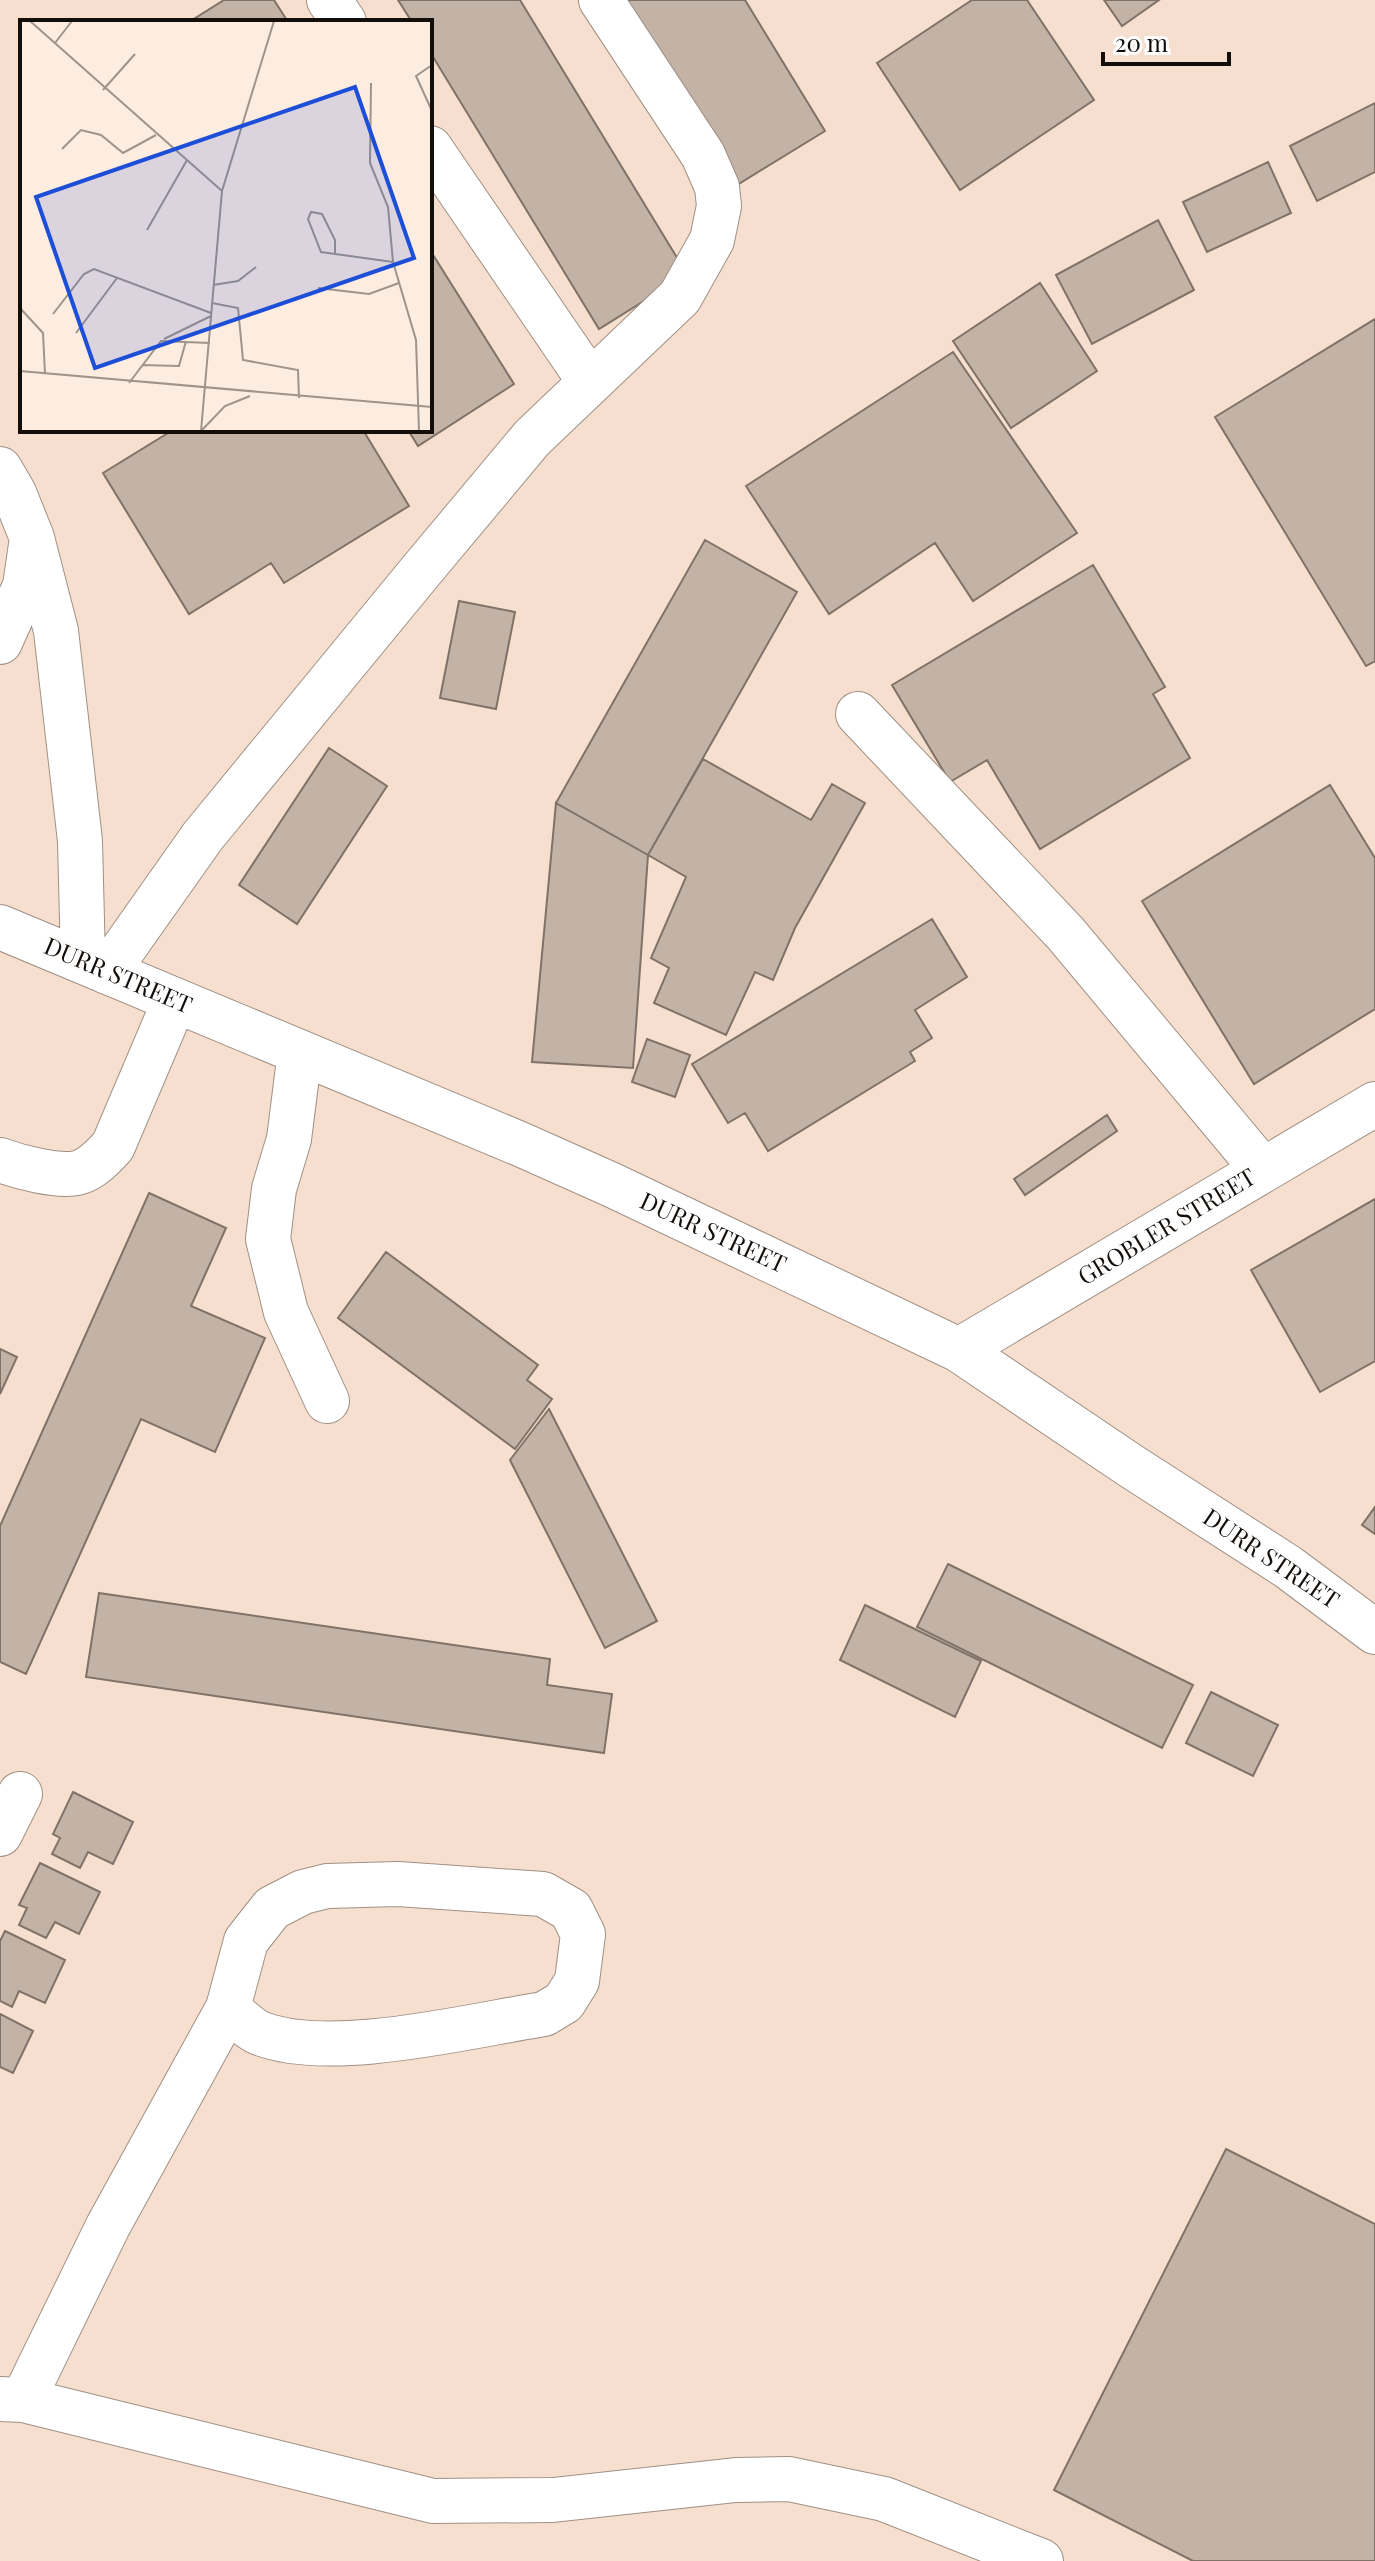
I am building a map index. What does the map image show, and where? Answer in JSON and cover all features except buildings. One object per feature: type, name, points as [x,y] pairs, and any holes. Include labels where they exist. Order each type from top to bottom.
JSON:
[{"type":"street","points":[[329,0],[343,20]]},
{"type":"street","points":[[95,966],[532,438],[680,297],[712,240],[719,206],[717,187],[703,155],[601,0]]},
{"type":"street","points":[[432,151],[590,382]]},
{"type":"street","points":[[0,469],[14,493],[32,538],[56,631],[95,966]]},
{"type":"street","points":[[0,642],[25,586],[32,538]]},
{"type":"street","points":[[858,714],[1066,934],[1263,1170]]},
{"type":"street","name":"DURR STREET","points":[[0,927],[599,1179],[959,1350],[1288,1567],[1375,1632]]},
{"type":"street","points":[[0,1160],[26,1169],[77,1173],[102,1159],[113,1146],[175,1000]]},
{"type":"street","points":[[300,1052],[289,1139],[274,1189],[268,1239],[286,1312],[327,1401]]},
{"type":"street","name":"GROBLER STREET","points":[[959,1350],[1375,1104]]},
{"type":"street","points":[[0,1834],[20,1794]]},
{"type":"street","points":[[228,2008],[259,2034],[288,2041],[322,2042],[377,2041],[544,2014],[564,2002],[577,1981],[583,1934],[571,1910],[543,1894],[398,1884],[327,1886],[303,1892],[272,1908],[246,1941],[228,2008],[12,2399],[433,2501],[553,2500],[736,2480],[789,2479],[884,2499],[1041,2561]]},
{"type":"shaded area","points":[[0,0],[1375,0],[1375,2561],[0,2561]]}]
